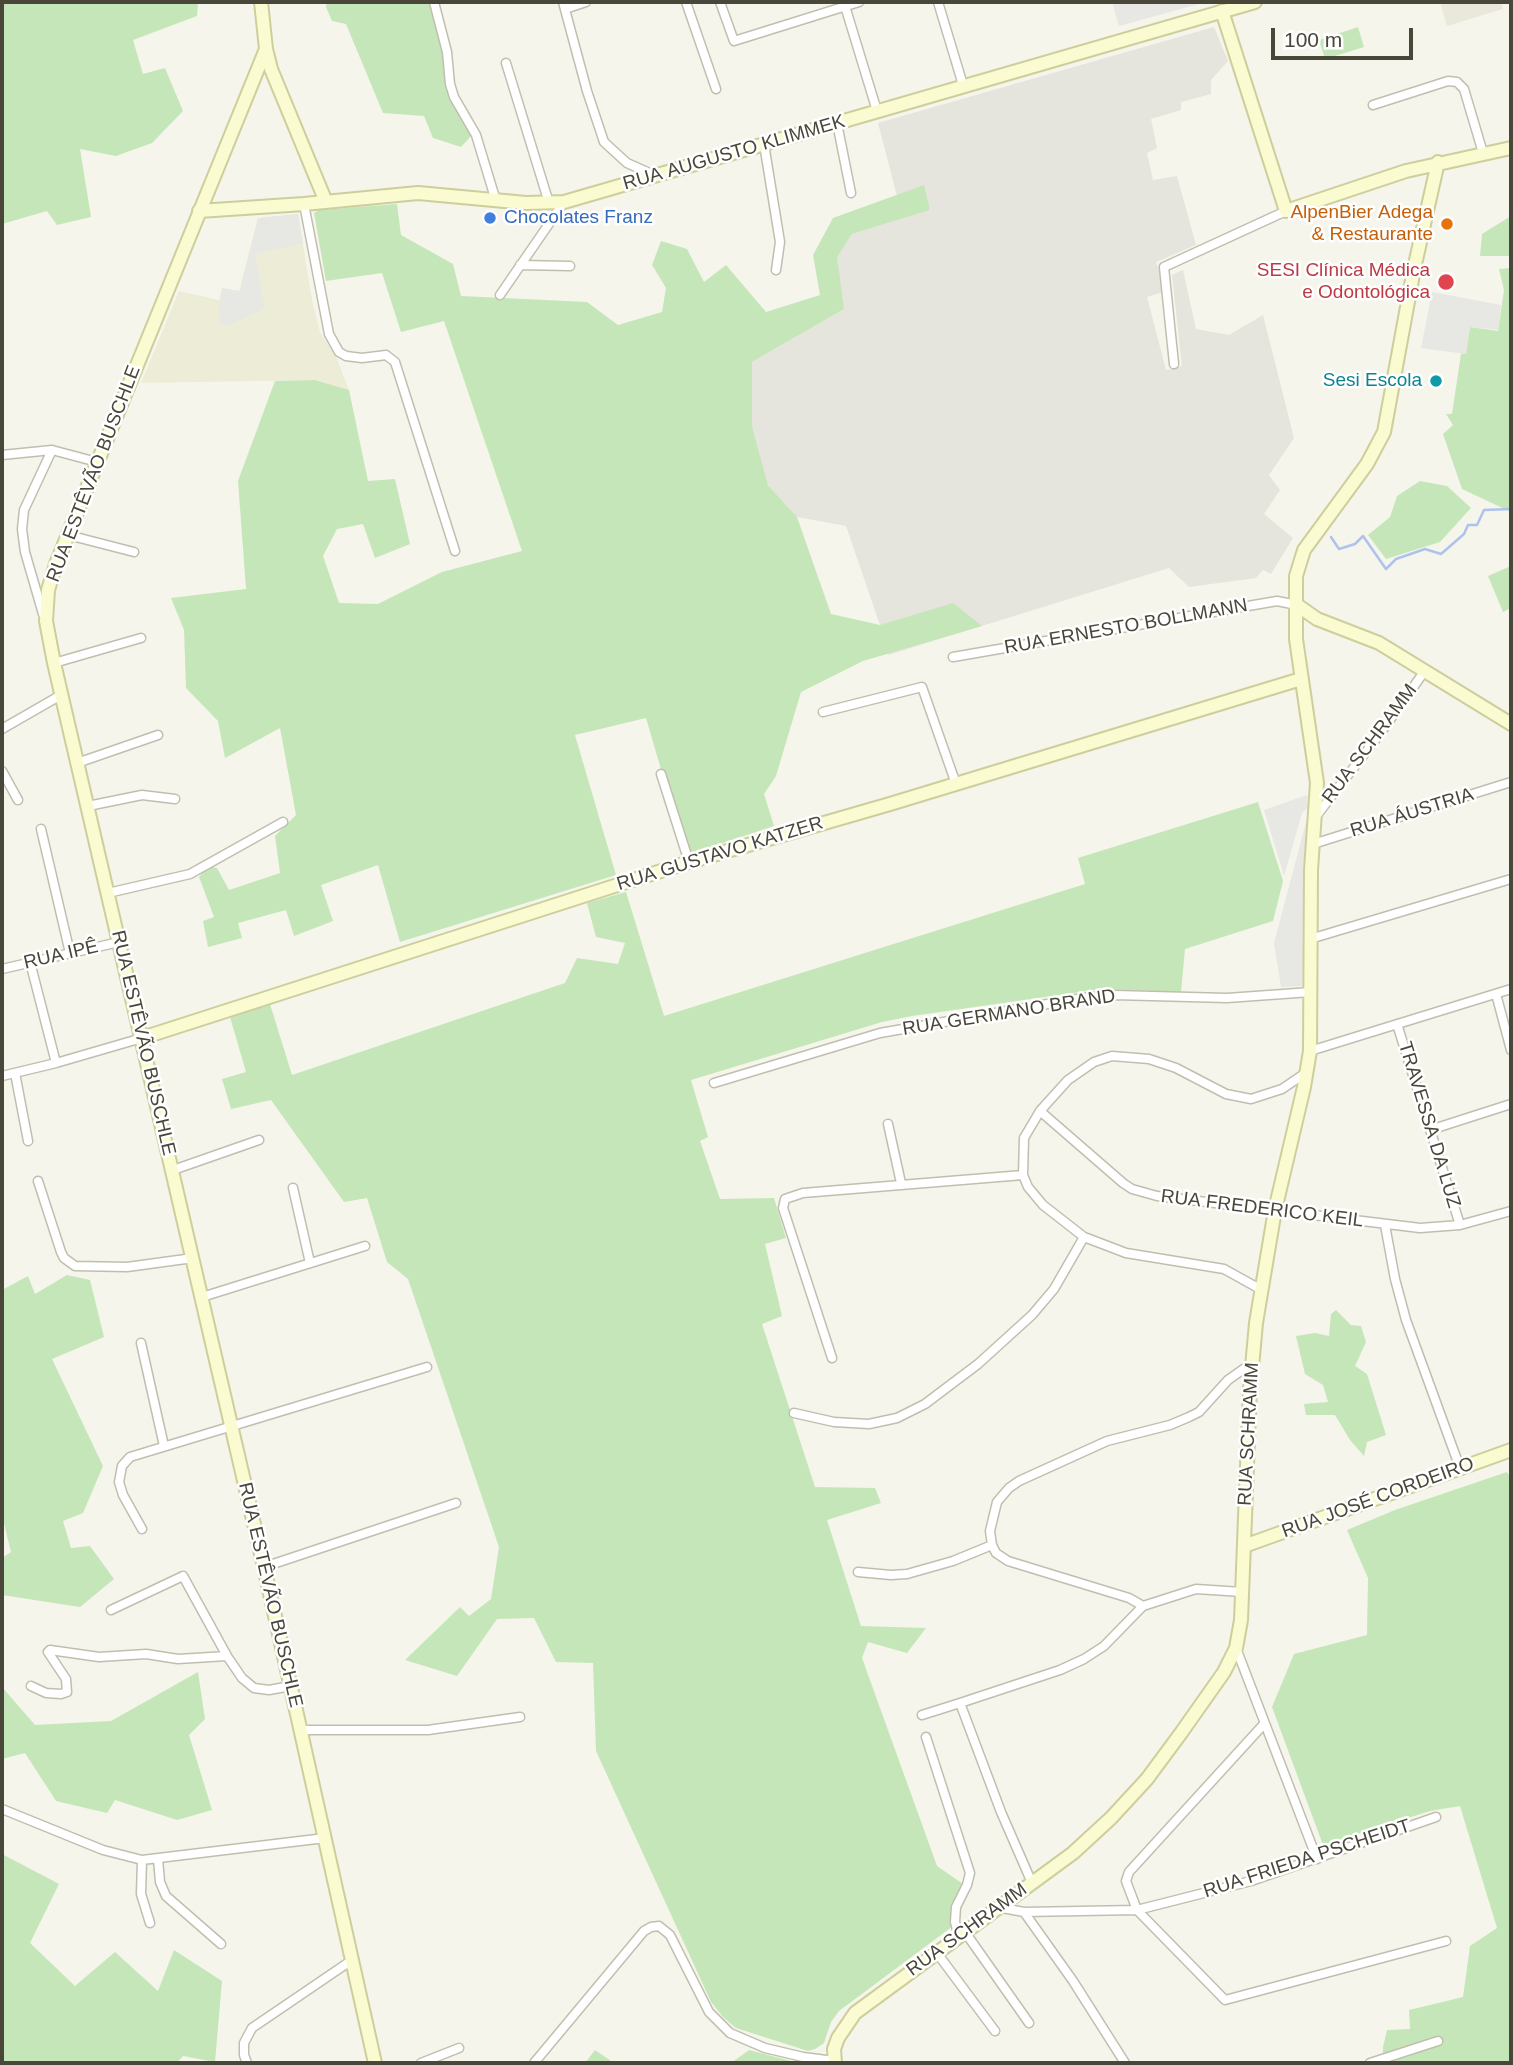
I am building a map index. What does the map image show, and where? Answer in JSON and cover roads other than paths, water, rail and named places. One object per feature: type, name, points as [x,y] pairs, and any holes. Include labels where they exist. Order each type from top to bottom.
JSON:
[{"type":"street","points":[[261,2],[266,49],[276,82],[326,202]]},
{"type":"street","points":[[434,2],[447,52],[450,84],[454,97],[476,135],[495,201]]},
{"type":"street","points":[[586,2],[564,5],[604,142],[627,163],[657,176]]},
{"type":"street","points":[[687,2],[716,89]]},
{"type":"street","points":[[719,2],[734,41],[859,2]]},
{"type":"street","points":[[938,2],[963,85]]},
{"type":"street","name":"RUA AUGUSTO KLIMMEK","points":[[200,211],[418,193],[495,201],[564,202],[1221,7],[1255,2]]},
{"type":"street","points":[[845,6],[877,111]]},
{"type":"street","points":[[1221,7],[1286,211]]},
{"type":"street","name":"RUA ESTÊVÃO BUSCHLE","points":[[266,49],[68,536],[48,590],[46,621],[376,2063]]},
{"type":"street","points":[[506,63],[548,203]]},
{"type":"street","points":[[1373,105],[1448,81],[1457,82],[1464,89],[1483,153]]},
{"type":"street","points":[[251,85],[276,82]]},
{"type":"street","points":[[837,123],[851,193]]},
{"type":"street","points":[[764,144],[780,242],[775,270]]},
{"type":"street","points":[[1174,364],[1164,267],[1286,211],[1438,162],[1511,148]]},
{"type":"street","points":[[1316,816],[1315,766],[1296,639],[1296,576],[1304,550],[1367,464],[1384,432],[1438,162]]},
{"type":"street","points":[[500,295],[564,202]]},
{"type":"street","points":[[304,204],[329,334],[339,352],[346,356],[362,358],[386,355],[395,362],[455,551]]},
{"type":"street","points":[[520,265],[570,266]]},
{"type":"street","points":[[2,455],[52,450],[97,462]]},
{"type":"street","points":[[46,621],[28,565],[22,522],[27,504],[52,450]]},
{"type":"street","points":[[68,536],[134,552]]},
{"type":"street","name":"RUA ERNESTO BOLLMANN","points":[[953,657],[1277,601],[1297,605]]},
{"type":"street","points":[[1297,605],[1317,620],[1379,643],[1511,724]]},
{"type":"street","points":[[54,663],[141,638]]},
{"type":"street","name":"RUA SCHRAMM","points":[[834,2062],[838,2038],[849,2020],[1088,1839],[1147,1779],[1215,1685],[1236,1648],[1241,1620],[1252,1363],[1260,1289],[1310,1051],[1310,939],[1316,816],[1424,672]]},
{"type":"street","name":"RUA GUSTAVO KATZER","points":[[142,1038],[689,862],[1301,679]]},
{"type":"street","points":[[823,712],[922,687],[956,784]]},
{"type":"street","points":[[2,729],[61,695]]},
{"type":"street","points":[[77,763],[158,735]]},
{"type":"street","points":[[2,771],[18,800]]},
{"type":"street","points":[[662,774],[689,862]]},
{"type":"street","name":"RUA ÁUSTRIA","points":[[1313,844],[1511,782]]},
{"type":"street","points":[[88,806],[142,795],[175,799]]},
{"type":"street","points":[[108,893],[190,874],[283,822]]},
{"type":"street","points":[[41,829],[70,953]]},
{"type":"street","points":[[1310,939],[1511,879]]},
{"type":"street","name":"RUA IPÊ","points":[[2,969],[119,942]]},
{"type":"street","points":[[30,962],[56,1063]]},
{"type":"street","points":[[1310,1051],[1511,989]]},
{"type":"street","name":"RUA GERMANO BRAND","points":[[714,1083],[880,1033],[1061,1001],[1114,995],[1217,998],[1311,992]]},
{"type":"street","points":[[1496,994],[1511,1049]]},
{"type":"street","name":"TRAVESSA DA LUZ","points":[[1397,1024],[1460,1225]]},
{"type":"street","points":[[2,1076],[142,1038]]},
{"type":"street","points":[[1260,1289],[1233,1273],[1215,1267],[1126,1253],[1084,1237],[1043,1205],[1028,1187],[1023,1175],[1024,1138],[1040,1111],[1078,1072],[1094,1062],[1112,1056],[1149,1059],[1176,1068],[1226,1094],[1251,1099],[1282,1089],[1307,1072]]},
{"type":"street","points":[[15,1073],[28,1141]]},
{"type":"street","points":[[1430,1130],[1511,1104]]},
{"type":"street","name":"RUA FREDERICO KEIL","points":[[1040,1111],[1132,1189],[1157,1196],[1385,1225],[1433,1228],[1460,1225],[1511,1211]]},
{"type":"street","points":[[888,1124],[901,1183]]},
{"type":"street","points":[[173,1170],[260,1140]]},
{"type":"street","points":[[832,1358],[783,1203],[785,1199],[795,1194],[901,1183],[1023,1175]]},
{"type":"street","points":[[38,1181],[61,1252],[69,1263],[75,1266],[138,1266],[193,1258]]},
{"type":"street","points":[[293,1188],[310,1263]]},
{"type":"street","points":[[1385,1225],[1406,1320],[1460,1468]]},
{"type":"street","points":[[794,1413],[834,1422],[869,1424],[897,1418],[925,1404],[978,1364],[1032,1315],[1054,1289],[1084,1237]]},
{"type":"street","points":[[202,1297],[365,1246]]},
{"type":"street","points":[[141,1343],[164,1446]]},
{"type":"street","points":[[1143,1606],[1120,1594],[1015,1565],[1002,1557],[992,1545],[991,1521],[997,1502],[1018,1481],[1107,1441],[1170,1425],[1199,1412],[1228,1380],[1252,1363]]},
{"type":"street","points":[[142,1529],[120,1489],[122,1466],[130,1457],[427,1367]]},
{"type":"street","name":"RUA JOSÉ CORDEIRO","points":[[1244,1546],[1511,1450]]},
{"type":"street","points":[[264,1567],[456,1503]]},
{"type":"street","points":[[858,1572],[907,1574],[953,1561],[992,1545]]},
{"type":"street","points":[[111,1610],[183,1576],[237,1671],[254,1688],[269,1690],[290,1686]]},
{"type":"street","points":[[922,1715],[1060,1670],[1084,1659],[1104,1646],[1143,1606],[1196,1589],[1242,1592]]},
{"type":"street","points":[[1236,1648],[1317,1859]]},
{"type":"street","points":[[31,1686],[46,1693],[67,1692],[66,1679],[49,1651],[99,1657],[146,1654],[178,1659],[227,1656]]},
{"type":"street","points":[[960,1703],[1001,1812],[1032,1883]]},
{"type":"street","points":[[300,1730],[428,1730],[520,1717]]},
{"type":"street","points":[[1264,1724],[1129,1872],[1126,1881],[1137,1910],[1225,2000],[1446,1941]]},
{"type":"street","points":[[926,1737],[970,1873],[956,1907],[955,1922],[1029,2023]]},
{"type":"street","points":[[2,1809],[103,1850],[142,1860],[325,1838]]},
{"type":"street","name":"RUA FRIEDA PSCHEIDT","points":[[997,1908],[1024,1912],[1137,1910],[1251,1881],[1436,1817]]},
{"type":"street","points":[[158,1859],[160,1882],[166,1896],[221,1944]]},
{"type":"street","points":[[142,1860],[141,1894],[150,1923]]},
{"type":"street","points":[[1024,1912],[1073,1981],[1125,2063]]},
{"type":"street","points":[[534,2063],[644,1931],[659,1926],[670,1935],[709,2012],[730,2033],[765,2048],[834,2062]]},
{"type":"street","points":[[937,1953],[995,2031]]},
{"type":"street","points":[[247,2063],[244,2043],[252,2028],[352,1960]]},
{"type":"street","points":[[1370,2063],[1438,2040]]},
{"type":"street","points":[[421,2063],[459,2048]]},
{"type":"waterway","points":[[1331,537],[1339,549],[1355,544],[1363,536],[1386,569],[1396,559],[1425,549],[1441,554],[1464,534],[1468,525],[1477,525],[1484,510],[1511,509]]},
{"type":"place","name":"Chocolates Franz","points":[[490,218]]},
{"type":"place","name":"AlpenBier Adega & Restaurante","points":[[1447,224]]},
{"type":"place","name":"SESI Clínica Médica e Odontológica","points":[[1446,282]]},
{"type":"place","name":"Sesi Escola","points":[[1436,381]]}]
